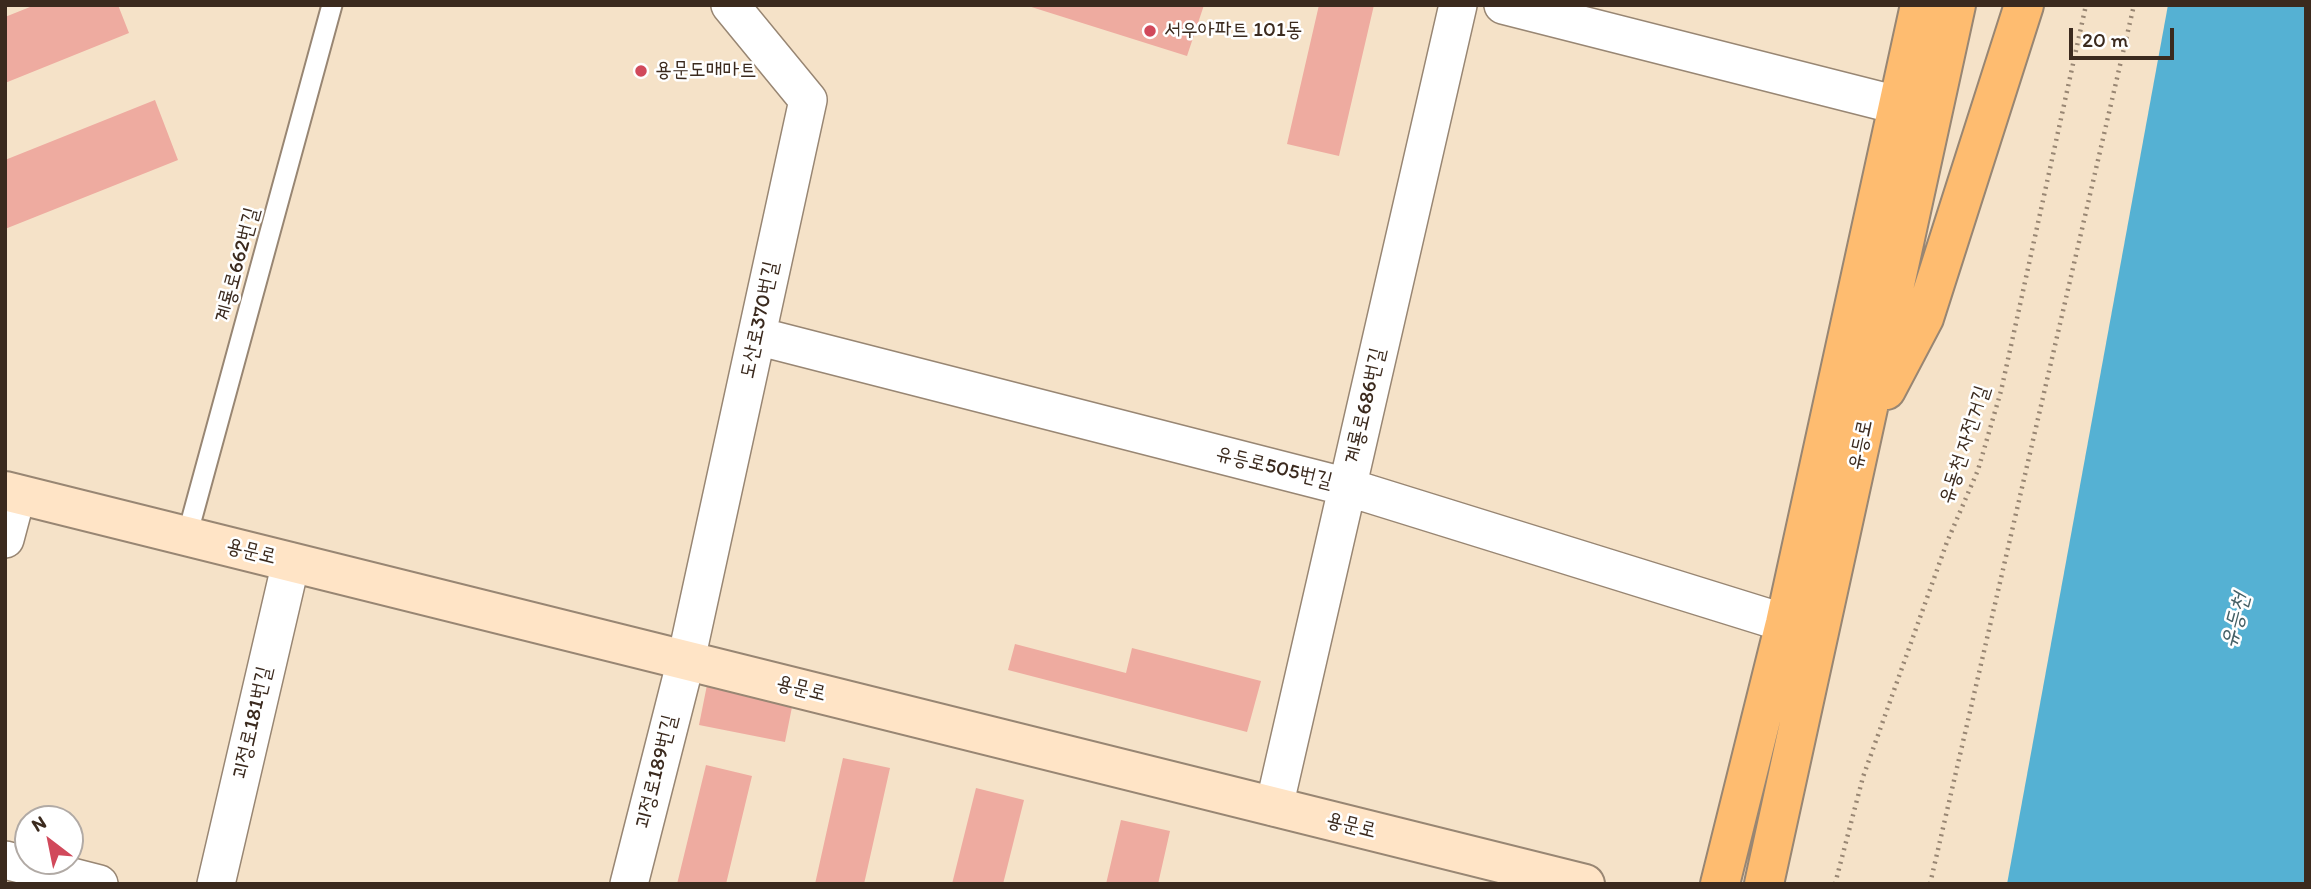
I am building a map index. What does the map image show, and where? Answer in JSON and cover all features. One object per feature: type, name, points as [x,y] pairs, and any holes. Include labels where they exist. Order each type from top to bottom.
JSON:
[{"type":"main road","name":"유등로","points":[[1720,884],[1786,623],[1920,5]]},
{"type":"main road","name":"유등로","points":[[1764,884],[1956,5]]},
{"type":"main road","points":[[1865,428],[1924,318],[2024,5]]},
{"type":"street","name":"도산로370번길","points":[[686,660],[808,100],[730,5]]},
{"type":"street","name":"계룡로686번길","points":[[1273,807],[1458,5]]},
{"type":"street","points":[[1503,5],[1897,105]]},
{"type":"street","name":"유등로505번길","points":[[757,336],[1347,487],[1786,623]]},
{"type":"street","name":"용문로","points":[[5,539],[11,493],[1585,884]]},
{"type":"street","name":"괴정로181번길","points":[[216,884],[290,562]]},
{"type":"street","name":"괴정로189번길","points":[[629,884],[686,660]]},
{"type":"street","points":[[5,860],[99,884]]},
{"type":"lane","name":"계룡로662번길","points":[[187,537],[332,5]]},
{"type":"path","name":"유동천 자전거길","points":[[1835,884],[1863,777],[1947,541],[1978,470],[2001,391],[2086,5]]},
{"type":"path","points":[[1930,884],[2134,5]]},
{"type":"water","name":"유등천","points":[[2168,5],[2306,5],[2306,884],[2007,884]]},
{"type":"building","points":[[35,5],[118,5],[129,33],[5,83],[5,17]]},
{"type":"building","name":"서우아파트 101동","points":[[1025,5],[1204,5],[1187,56]]},
{"type":"building","points":[[1319,5],[1374,5],[1339,156],[1287,144]]},
{"type":"building","points":[[155,100],[178,160],[5,229],[5,160]]},
{"type":"building","points":[[1015,644],[1126,673],[1132,648],[1261,681],[1247,732],[1008,670]]},
{"type":"building","points":[[707,685],[793,702],[785,742],[699,725]]},
{"type":"building","points":[[843,758],[890,768],[864,884],[815,884]]},
{"type":"building","points":[[706,765],[752,776],[726,884],[677,884]]},
{"type":"building","points":[[976,788],[1024,800],[1003,884],[952,884]]},
{"type":"building","points":[[1121,820],[1170,831],[1158,884],[1106,884]]},
{"type":"place","name":"서우아파트 101동","points":[[1150,31]]},
{"type":"place","name":"용문도매마트","points":[[641,71]]}]
